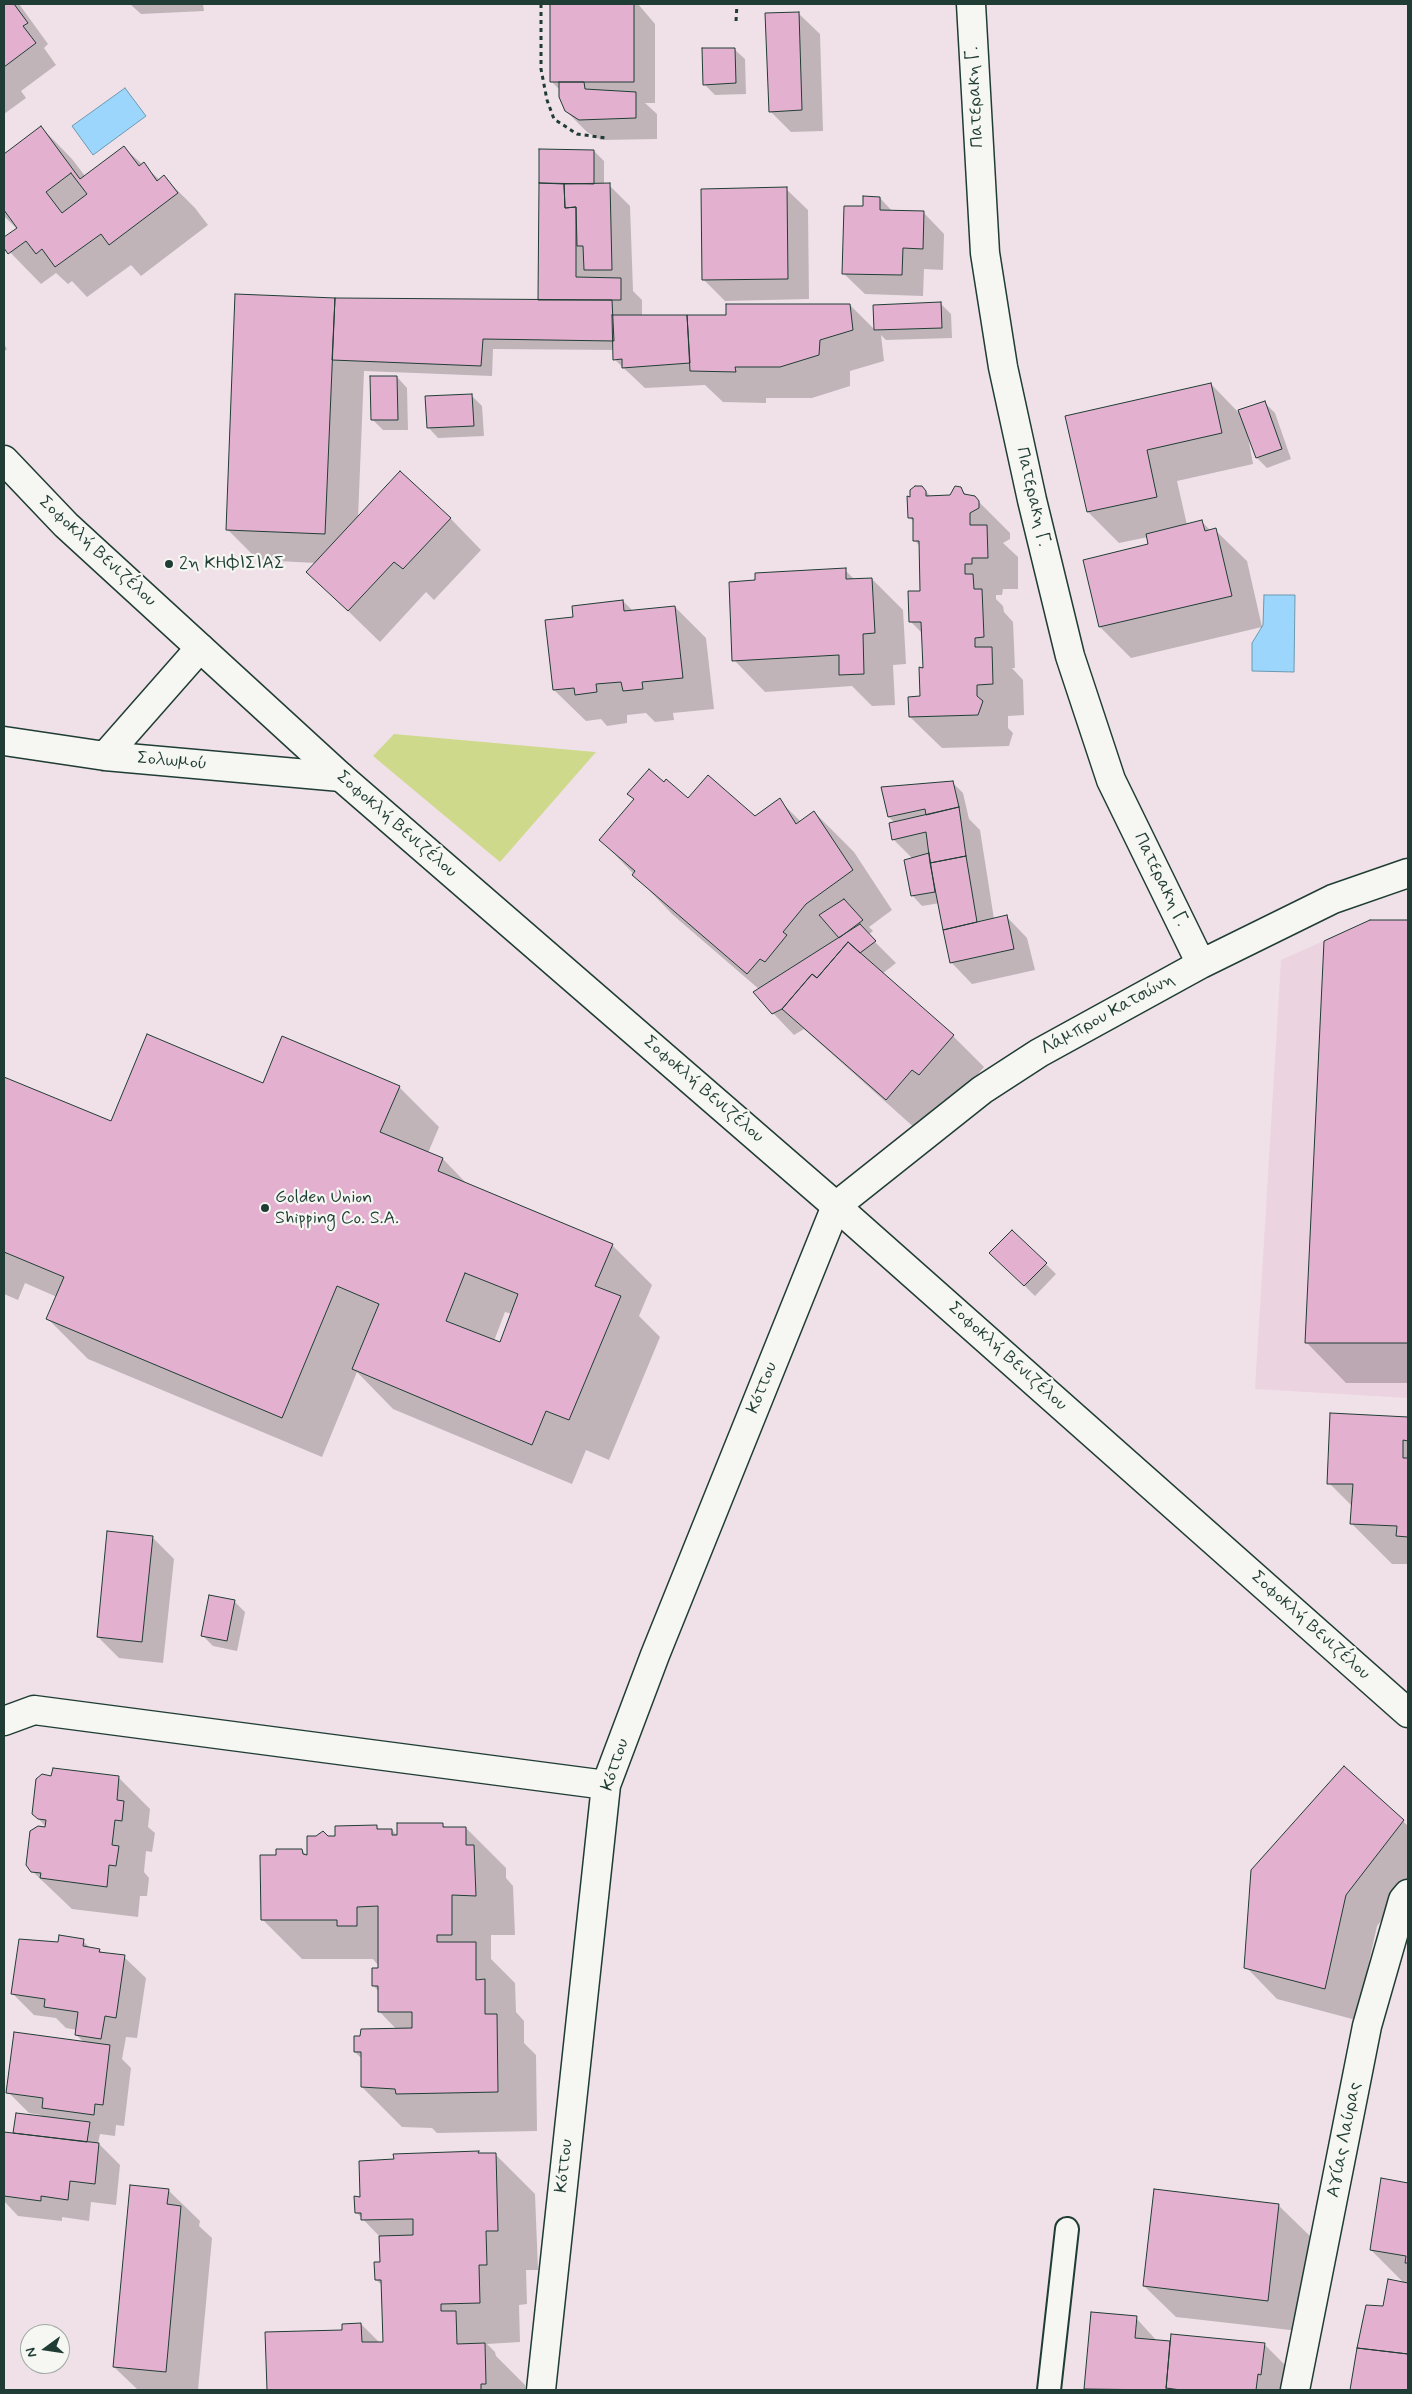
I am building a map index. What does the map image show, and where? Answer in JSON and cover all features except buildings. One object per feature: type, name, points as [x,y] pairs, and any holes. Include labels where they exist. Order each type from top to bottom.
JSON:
[{"type":"street","name":"Πατερακη Γ.","points":[[971,4],[985,253],[1003,367],[1032,500],[1070,656],[1110,780],[1201,964]]},
{"type":"street","name":"Σοφοκλή Βενιζέλου","points":[[4,460],[66,525],[341,777],[836,1206],[1408,1713]]},
{"type":"street","points":[[105,756],[200,648]]},
{"type":"street","name":"Σολωμού","points":[[4,741],[105,756],[341,777]]},
{"type":"street","name":"Λάμπρου Κατσώνη","points":[[836,1206],[982,1090],[1039,1053],[1201,964],[1333,899],[1408,874]]},
{"type":"street","name":"Κόττου","points":[[540,2390],[606,1785],[655,1655],[836,1206]]},
{"type":"street","points":[[4,1721],[34,1710],[606,1785]]},
{"type":"street","name":"Αγίας Λαύρας","points":[[1295,2390],[1367,2026],[1403,1900],[1408,1894]]},
{"type":"lane","points":[[1049,2390],[1067,2229]]},
{"type":"path","points":[[542,4],[541,69],[554,119],[577,134],[606,138]]},
{"type":"path","points":[[736,21],[737,4]]},
{"type":"shaded area","points":[[1370,920],[1408,920],[1408,1398],[1255,1389],[1281,960]]},
{"type":"green space","points":[[394,734],[596,752],[500,862],[373,756]]},
{"type":"water","points":[[125,88],[146,116],[93,155],[72,126]]},
{"type":"water","points":[[1264,595],[1295,595],[1294,672],[1252,671],[1252,643],[1263,625]]},
{"type":"place","name":"2η ΚΗΦΙΣΙΑΣ","points":[[169,564]]},
{"type":"place","name":"Golden Union Shipping Co. S.A.","points":[[265,1208]]}]
